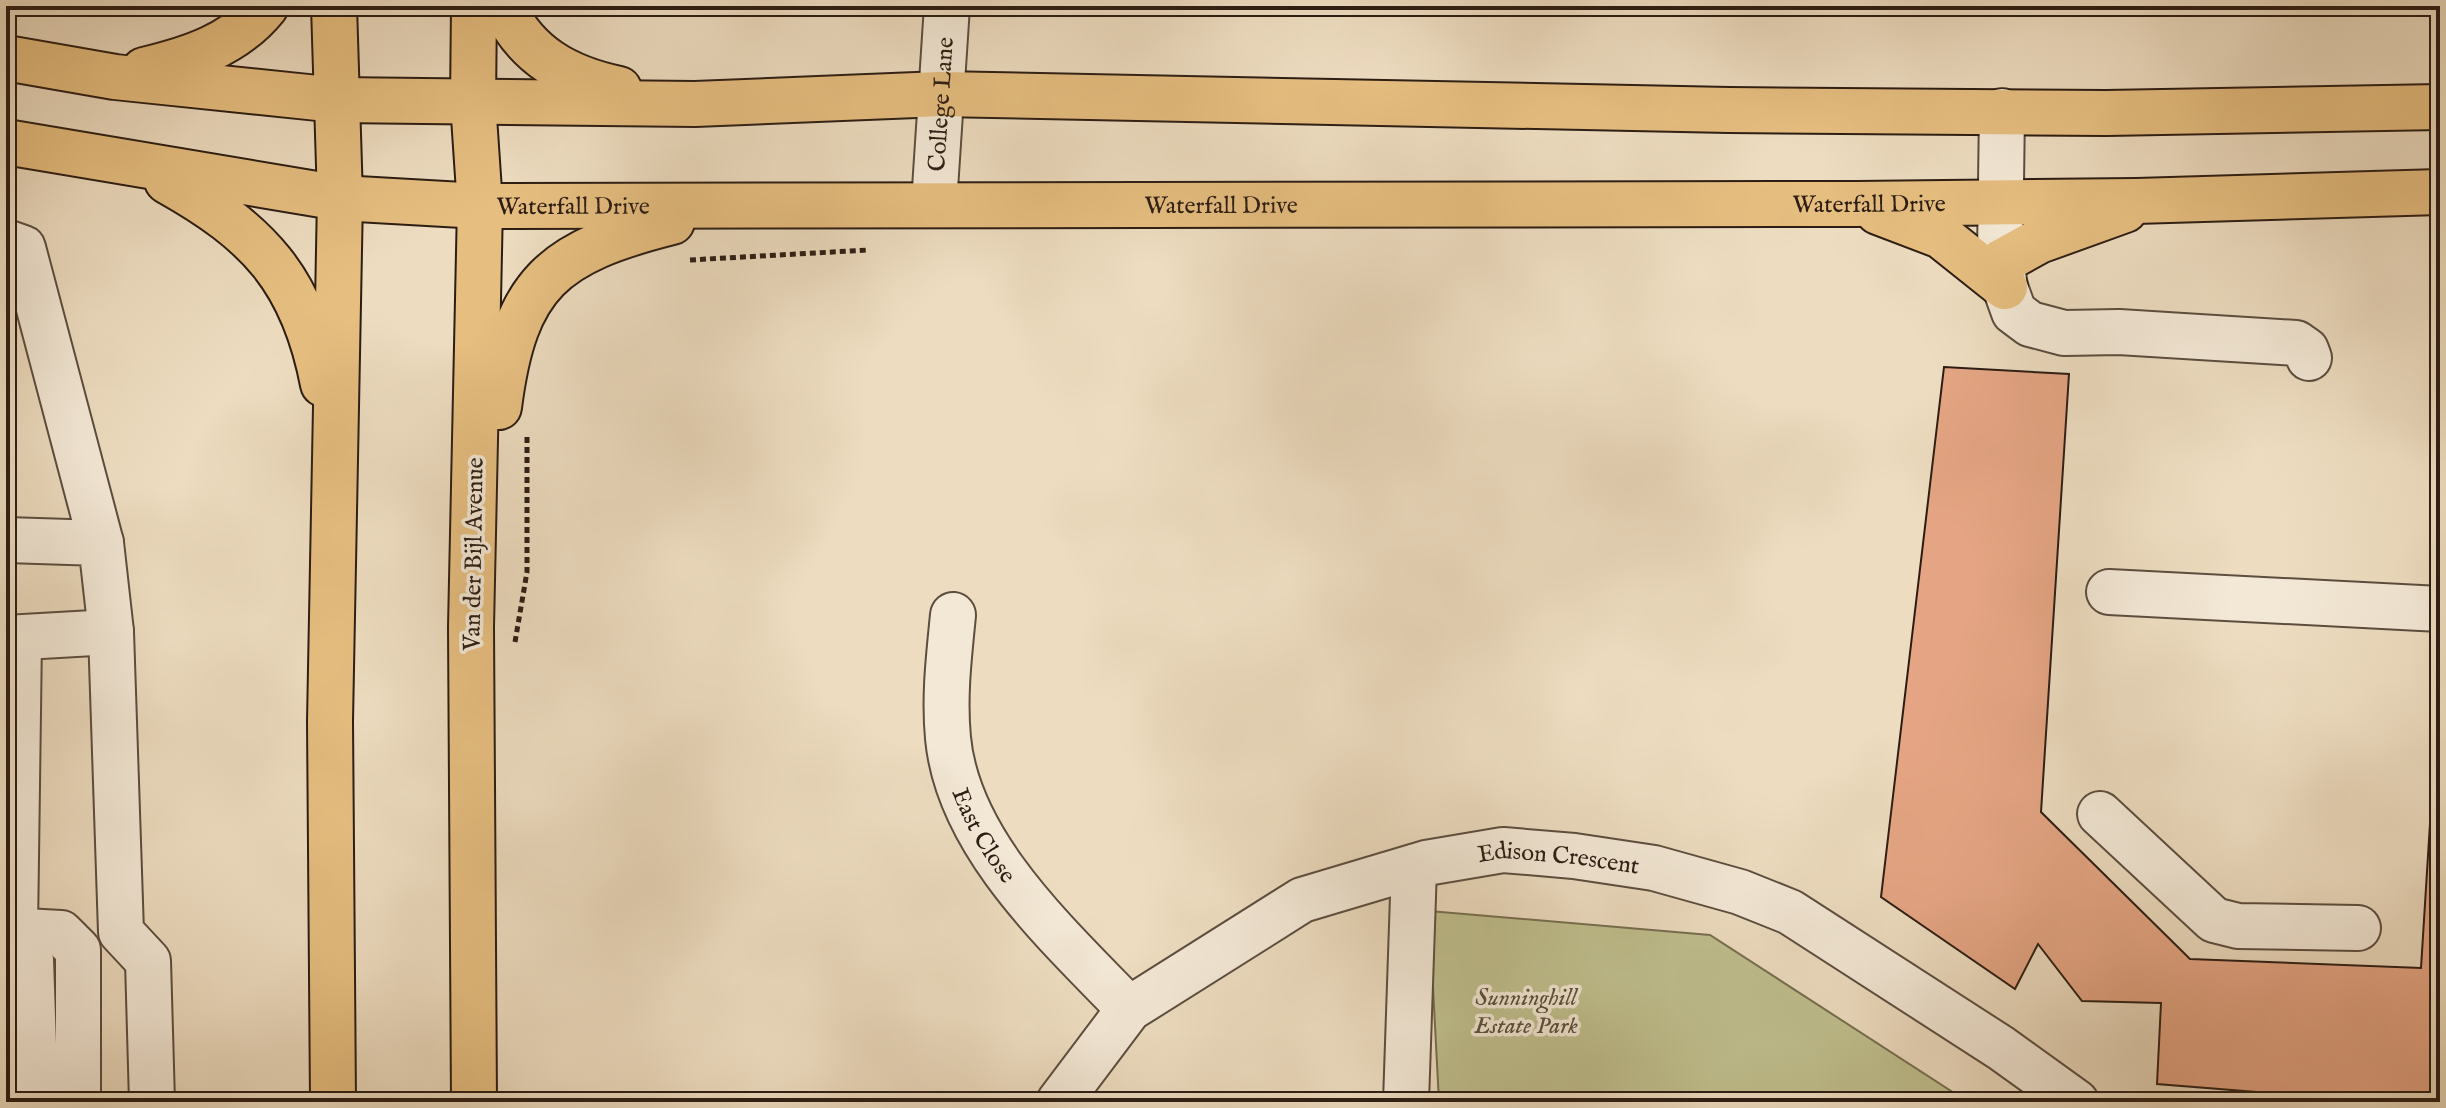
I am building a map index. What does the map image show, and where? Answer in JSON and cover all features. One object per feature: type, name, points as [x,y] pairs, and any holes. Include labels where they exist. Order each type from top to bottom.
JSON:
[{"type":"main road","points":[[115,77],[215,48],[246,26],[266,6]]},
{"type":"main road","points":[[333,1102],[330,721],[340,198],[334,6]]},
{"type":"main road","name":"Van der Bijl Avenue","points":[[474,6],[473,102],[480,206],[471,627],[474,1102]]},
{"type":"main road","points":[[503,6],[512,24],[533,51],[569,75],[695,104]]},
{"type":"main road","points":[[6,58],[115,77],[337,100],[695,104],[941,94],[1729,110],[2440,107]]},
{"type":"main road","name":"Waterfall Drive","points":[[6,142],[340,198],[480,206],[1856,204],[1999,200],[2136,201],[2440,192]]},
{"type":"main road","points":[[140,166],[222,213],[258,246],[280,274],[312,340],[336,453]]},
{"type":"main road","points":[[1856,204],[1933,232],[2003,274],[2039,241],[2110,218],[2136,201]]},
{"type":"main road","points":[[471,627],[503,375],[514,329],[532,294],[560,267],[615,237],[734,207]]},
{"type":"street","name":"College Lane","points":[[934,204],[947,6]]},
{"type":"street","points":[[2002,111],[1999,200],[2003,274],[2014,312],[2030,324],[2045,329],[2296,343],[2306,350],[2309,358]]},
{"type":"street","points":[[6,242],[23,248],[101,543],[111,632],[121,932],[148,961],[152,1102]]},
{"type":"street","points":[[6,540],[101,543]]},
{"type":"street","points":[[2109,592],[2440,609]]},
{"type":"street","name":"East Close","points":[[953,615],[946,709],[948,741],[964,807],[1030,906],[1129,1009]]},
{"type":"street","points":[[36,1102],[31,959],[19,951],[9,937],[12,638],[111,632]]},
{"type":"street","points":[[2100,814],[2214,920],[2238,926],[2358,928]]},
{"type":"street","name":"Edison Crescent","points":[[1059,1102],[1129,1009],[1302,900],[1414,867],[1503,850],[1574,856],[1654,868],[1740,892],[1790,912],[2001,1048],[2076,1102]]},
{"type":"street","points":[[1406,1102],[1414,867]]},
{"type":"street","points":[[9,937],[61,933],[78,950],[78,1102]]},
{"type":"path","points":[[683,261],[881,249]]},
{"type":"path","points":[[514,650],[527,572],[526,422]]},
{"type":"green space","name":"Sunninghill Estate Park","points":[[1429,911],[1710,935],[1968,1102],[1439,1102]]},
{"type":"building","points":[[1944,367],[2069,374],[2041,812],[2190,959],[2421,968],[2440,663],[2440,1102],[2382,1102],[2157,1084],[2161,1003],[2082,1001],[2038,944],[2015,989],[1881,897]]}]
